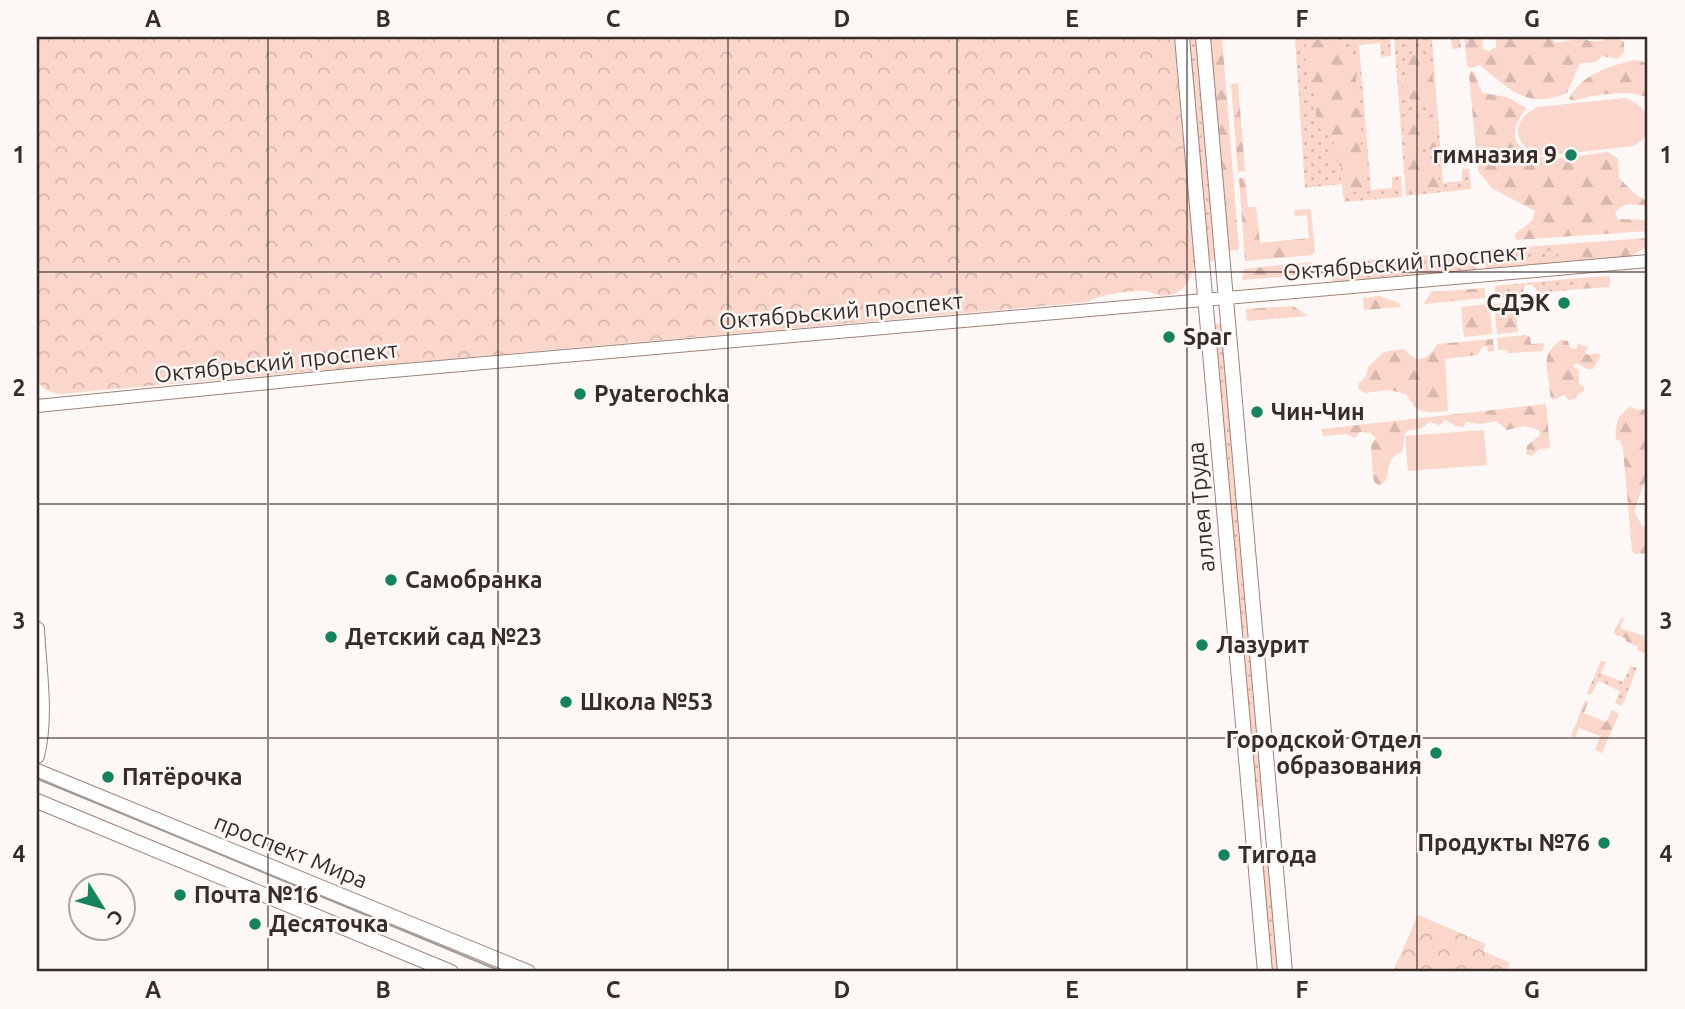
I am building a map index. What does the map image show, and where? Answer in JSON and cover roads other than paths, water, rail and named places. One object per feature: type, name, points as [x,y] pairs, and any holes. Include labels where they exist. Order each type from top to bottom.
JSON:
[{"type":"main road","name":"аллея Труда","points":[[1182,37],[1265,972]]},
{"type":"main road","name":"аллея Труда","points":[[1203,37],[1285,972]]},
{"type":"main road","points":[[37,629],[43,714],[37,756]]},
{"type":"main road","name":"проспект Мира","points":[[37,771],[528,972]]},
{"type":"main road","points":[[37,801],[451,972]]},
{"type":"street","name":"Октябрьский проспект","points":[[37,406],[359,374],[1648,261]]},
{"type":"tram line","points":[[37,778],[503,972]]},
{"type":"place","name":"гимназия 9","points":[[1571,155]]},
{"type":"place","name":"СДЭК","points":[[1564,303]]},
{"type":"place","name":"Spar","points":[[1169,337]]},
{"type":"place","name":"Pyaterochka","points":[[580,394]]},
{"type":"place","name":"Чин-Чин","points":[[1257,412]]},
{"type":"place","name":"Самобранка","points":[[391,580]]},
{"type":"place","name":"Детский сад №23","points":[[331,637]]},
{"type":"place","name":"Лазурит","points":[[1202,645]]},
{"type":"place","name":"Школа №53","points":[[566,702]]},
{"type":"place","name":"Городской Отдел образования","points":[[1436,753]]},
{"type":"place","name":"Пятёрочка","points":[[108,777]]},
{"type":"place","name":"Продукты №76","points":[[1604,843]]},
{"type":"place","name":"Тигода","points":[[1224,855]]},
{"type":"place","name":"Почта №16","points":[[180,895]]},
{"type":"place","name":"Десяточка","points":[[255,924]]}]
